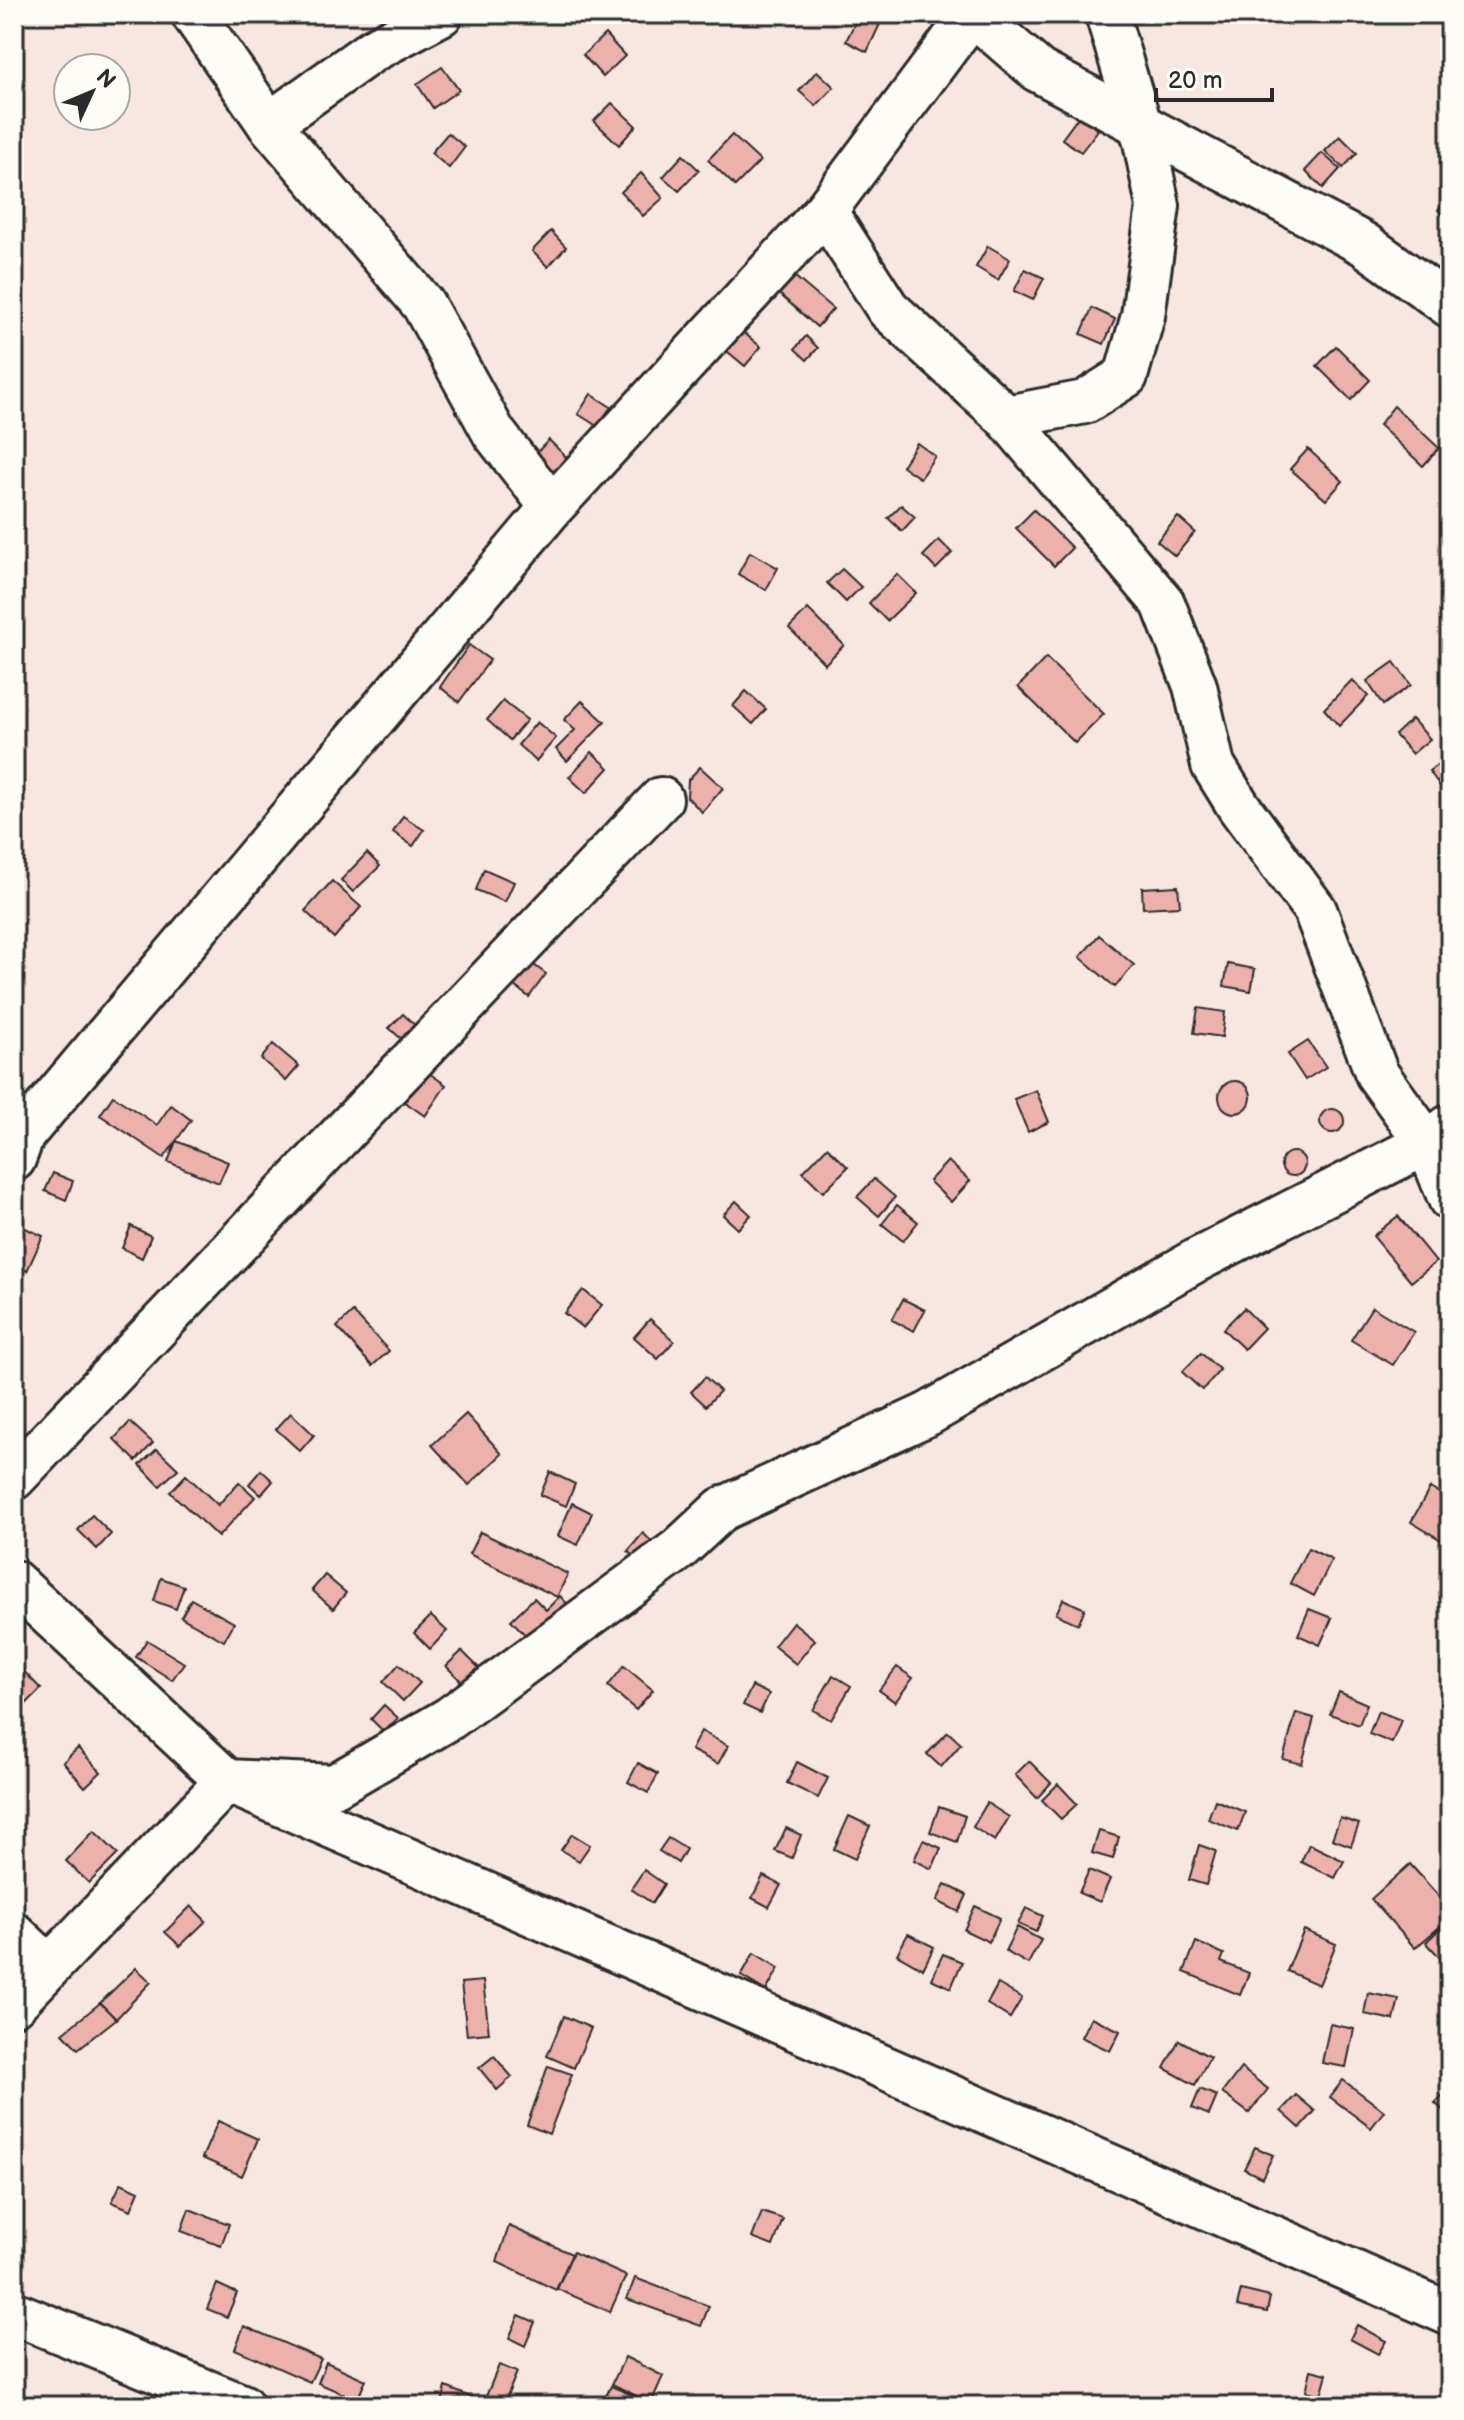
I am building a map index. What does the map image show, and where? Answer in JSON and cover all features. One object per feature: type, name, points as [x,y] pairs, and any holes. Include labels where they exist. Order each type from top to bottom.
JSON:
[{"type":"street","points":[[193,14],[269,124],[423,304],[494,433],[552,507]]},
{"type":"street","points":[[269,124],[373,50],[441,14]]},
{"type":"street","points":[[14,1159],[23,1135],[552,507],[825,211],[972,14],[1039,71],[1364,244],[1450,306]]},
{"type":"street","points":[[1006,417],[1085,402],[1126,376],[1143,316],[1158,206],[1140,127],[1107,14]]},
{"type":"street","points":[[825,211],[888,309],[1006,417],[1163,603],[1195,686],[1213,765],[1239,807],[1315,910],[1377,1074],[1438,1135],[1450,1199]]},
{"type":"street","points":[[14,1478],[661,799]]},
{"type":"street","points":[[14,2004],[227,1781],[334,1786],[450,1718],[678,1550],[722,1509],[928,1414],[1195,1261],[1438,1135]]},
{"type":"street","points":[[14,1582],[227,1781],[1450,2314]]},
{"type":"street","points":[[14,1934],[48,1966]]},
{"type":"street","points":[[14,2313],[242,2406]]},
{"type":"building","points":[[859,14],[880,24],[867,52],[846,41]]},
{"type":"building","points":[[605,34],[625,56],[603,77],[583,55]]},
{"type":"building","points":[[442,67],[459,90],[433,108],[417,84]]},
{"type":"building","points":[[817,71],[834,87],[816,106],[799,91]]},
{"type":"building","points":[[612,103],[636,126],[619,145],[594,121]]},
{"type":"building","points":[[1079,116],[1098,130],[1081,152],[1062,139]]},
{"type":"building","points":[[448,133],[465,147],[449,168],[431,153]]},
{"type":"building","points":[[732,135],[760,161],[735,186],[708,160]]},
{"type":"building","points":[[1340,136],[1357,153],[1343,168],[1325,151]]},
{"type":"building","points":[[1322,153],[1340,169],[1323,188],[1305,171]]},
{"type":"building","points":[[683,155],[699,170],[679,191],[663,177]]},
{"type":"building","points":[[641,173],[663,198],[643,216],[621,192]]},
{"type":"building","points":[[1450,198],[1450,223],[1438,210]]},
{"type":"building","points":[[551,231],[566,247],[548,267],[532,251]]},
{"type":"building","points":[[988,246],[1010,259],[998,280],[976,267]]},
{"type":"building","points":[[1025,269],[1044,278],[1033,300],[1014,291]]},
{"type":"building","points":[[793,275],[833,309],[817,327],[778,293]]},
{"type":"building","points":[[1092,308],[1115,319],[1104,344],[1081,334]]},
{"type":"building","points":[[738,328],[761,347],[745,366],[722,347]]},
{"type":"building","points":[[806,336],[818,348],[807,360],[795,349]]},
{"type":"building","points":[[1336,346],[1370,380],[1351,400],[1317,366]]},
{"type":"building","points":[[591,394],[611,407],[597,426],[578,414]]},
{"type":"building","points":[[1394,406],[1439,448],[1423,466],[1379,425]]},
{"type":"building","points":[[549,440],[572,463],[555,479],[532,457]]},
{"type":"building","points":[[917,443],[935,456],[920,478],[902,466]]},
{"type":"building","points":[[1308,449],[1343,481],[1326,500],[1290,469]]},
{"type":"building","points":[[901,505],[915,517],[902,531],[888,518]]},
{"type":"building","points":[[1034,510],[1072,548],[1054,566],[1016,528]]},
{"type":"building","points":[[1178,517],[1195,532],[1175,556],[1157,541]]},
{"type":"building","points":[[939,540],[952,553],[936,569],[923,556]]},
{"type":"building","points":[[750,552],[778,568],[766,590],[738,574]]},
{"type":"building","points":[[842,569],[861,587],[846,602],[827,583]]},
{"type":"building","points":[[897,574],[916,593],[887,621],[869,603]]},
{"type":"building","points":[[808,609],[844,645],[825,664],[789,628]]},
{"type":"building","points":[[469,645],[490,660],[459,702],[440,687]]},
{"type":"building","points":[[1046,658],[1104,714],[1075,743],[1018,687]]},
{"type":"building","points":[[1394,662],[1411,685],[1383,705],[1367,681]]},
{"type":"building","points":[[1352,680],[1368,696],[1339,726],[1324,709]]},
{"type":"building","points":[[746,691],[766,709],[753,724],[733,706]]},
{"type":"building","points":[[503,701],[527,720],[510,740],[487,720]]},
{"type":"building","points":[[582,701],[605,722],[567,761],[556,749],[575,730],[564,720]]},
{"type":"building","points":[[1412,719],[1430,739],[1412,754],[1395,735]]},
{"type":"building","points":[[537,722],[556,738],[536,761],[518,745]]},
{"type":"building","points":[[592,752],[609,768],[586,793],[569,777]]},
{"type":"building","points":[[1448,757],[1450,760],[1450,799],[1429,771]]},
{"type":"building","points":[[700,767],[723,788],[702,812],[687,797],[688,780]]},
{"type":"building","points":[[403,816],[424,830],[413,846],[393,832]]},
{"type":"building","points":[[367,853],[380,866],[353,892],[341,880]]},
{"type":"building","points":[[484,869],[514,882],[505,902],[476,890]]},
{"type":"building","points":[[332,881],[361,907],[334,938],[305,911]]},
{"type":"building","points":[[1178,886],[1180,906],[1143,908],[1142,888]]},
{"type":"building","points":[[1099,935],[1134,965],[1115,987],[1080,957]]},
{"type":"building","points":[[527,960],[546,974],[529,997],[510,983]]},
{"type":"building","points":[[1228,964],[1255,969],[1251,991],[1224,986]]},
{"type":"building","points":[[1198,1008],[1225,1012],[1222,1037],[1194,1033]]},
{"type":"building","points":[[403,1014],[418,1028],[405,1042],[389,1028]]},
{"type":"building","points":[[1308,1041],[1326,1067],[1305,1080],[1288,1054]]},
{"type":"building","points":[[273,1044],[299,1066],[286,1081],[261,1059]]},
{"type":"building","points":[[426,1071],[446,1085],[425,1116],[405,1102]]},
{"type":"building","points":[[1235,1081],[1246,1086],[1251,1097],[1246,1108],[1235,1113],[1224,1108],[1219,1097],[1224,1086]]},
{"type":"building","points":[[1036,1090],[1049,1122],[1028,1132],[1014,1099]]},
{"type":"building","points":[[113,1096],[157,1125],[171,1105],[191,1120],[164,1158],[100,1115]]},
{"type":"building","points":[[1332,1109],[1341,1112],[1344,1121],[1341,1130],[1332,1133],[1323,1130],[1320,1121],[1323,1112]]},
{"type":"building","points":[[176,1141],[228,1162],[219,1183],[168,1162]]},
{"type":"building","points":[[827,1147],[848,1167],[823,1192],[803,1172]]},
{"type":"building","points":[[1293,1152],[1302,1155],[1305,1164],[1302,1173],[1293,1176],[1284,1173],[1281,1164],[1284,1155]]},
{"type":"building","points":[[948,1161],[970,1181],[951,1202],[929,1181]]},
{"type":"building","points":[[53,1173],[73,1181],[66,1200],[45,1191]]},
{"type":"building","points":[[874,1179],[895,1197],[879,1216],[857,1197]]},
{"type":"building","points":[[736,1201],[751,1215],[738,1229],[723,1215]]},
{"type":"building","points":[[897,1205],[918,1222],[903,1241],[882,1224]]},
{"type":"building","points":[[1398,1216],[1436,1262],[1411,1282],[1373,1236]]},
{"type":"building","points":[[131,1226],[151,1236],[142,1258],[122,1248]]},
{"type":"building","points":[[23,1227],[43,1236],[27,1271],[14,1265],[14,1247]]},
{"type":"building","points":[[583,1290],[602,1305],[583,1328],[564,1313]]},
{"type":"building","points":[[903,1299],[925,1310],[914,1331],[892,1320]]},
{"type":"building","points":[[1372,1307],[1414,1332],[1393,1365],[1351,1340]]},
{"type":"building","points":[[1244,1308],[1264,1328],[1244,1349],[1223,1329]]},
{"type":"building","points":[[353,1312],[389,1351],[372,1366],[337,1327]]},
{"type":"building","points":[[650,1319],[674,1341],[658,1359],[634,1337]]},
{"type":"building","points":[[1201,1353],[1220,1370],[1202,1390],[1182,1372]]},
{"type":"building","points":[[705,1377],[720,1391],[706,1406],[691,1392]]},
{"type":"building","points":[[291,1413],[314,1435],[300,1451],[276,1429]]},
{"type":"building","points":[[466,1414],[502,1454],[469,1485],[432,1445]]},
{"type":"building","points":[[130,1422],[153,1443],[136,1461],[114,1439]]},
{"type":"building","points":[[157,1449],[178,1469],[160,1486],[140,1465]]},
{"type":"building","points":[[261,1470],[273,1481],[261,1495],[249,1484]]},
{"type":"building","points":[[550,1472],[575,1484],[566,1506],[540,1495]]},
{"type":"building","points":[[186,1475],[218,1505],[239,1482],[255,1497],[218,1537],[170,1492]]},
{"type":"building","points":[[1430,1488],[1448,1498],[1440,1511],[1450,1517],[1448,1544],[1411,1522]]},
{"type":"building","points":[[572,1503],[592,1513],[578,1545],[558,1536]]},
{"type":"building","points":[[92,1515],[111,1534],[97,1549],[78,1530]]},
{"type":"building","points":[[480,1532],[568,1574],[557,1597],[469,1554]]},
{"type":"building","points":[[643,1533],[658,1548],[644,1565],[628,1551]]},
{"type":"building","points":[[1308,1548],[1332,1560],[1314,1596],[1290,1583]]},
{"type":"building","points":[[325,1575],[346,1593],[333,1609],[312,1590]]},
{"type":"building","points":[[161,1578],[184,1586],[176,1609],[154,1601]]},
{"type":"building","points":[[560,1596],[574,1611],[537,1647],[511,1620],[534,1598],[546,1610]]},
{"type":"building","points":[[191,1599],[234,1623],[224,1641],[181,1617]]},
{"type":"building","points":[[1063,1599],[1085,1609],[1078,1624],[1056,1614]]},
{"type":"building","points":[[1309,1609],[1332,1618],[1320,1645],[1298,1635]]},
{"type":"building","points":[[431,1616],[447,1631],[430,1649],[414,1633]]},
{"type":"building","points":[[793,1622],[815,1640],[796,1664],[774,1646]]},
{"type":"building","points":[[147,1640],[184,1663],[172,1680],[136,1657]]},
{"type":"building","points":[[462,1651],[479,1668],[463,1683],[446,1666]]},
{"type":"building","points":[[14,1661],[41,1689],[26,1704],[14,1692]]},
{"type":"building","points":[[399,1664],[420,1683],[403,1701],[383,1682]]},
{"type":"building","points":[[624,1666],[653,1690],[636,1710],[608,1686]]},
{"type":"building","points":[[897,1667],[913,1678],[895,1702],[879,1690]]},
{"type":"building","points":[[833,1675],[851,1686],[831,1720],[813,1710]]},
{"type":"building","points":[[752,1686],[769,1694],[760,1713],[743,1705]]},
{"type":"building","points":[[1339,1692],[1367,1704],[1359,1725],[1330,1714]]},
{"type":"building","points":[[384,1705],[398,1718],[384,1732],[371,1719]]},
{"type":"building","points":[[1378,1711],[1401,1720],[1392,1743],[1369,1734]]},
{"type":"building","points":[[1296,1713],[1314,1718],[1302,1764],[1283,1759]]},
{"type":"building","points":[[701,1731],[728,1746],[718,1764],[691,1750]]},
{"type":"building","points":[[948,1732],[961,1744],[941,1767],[927,1754]]},
{"type":"building","points":[[78,1748],[101,1772],[85,1787],[63,1762]]},
{"type":"building","points":[[1029,1761],[1051,1783],[1037,1798],[1015,1775]]},
{"type":"building","points":[[797,1762],[828,1778],[818,1798],[787,1783]]},
{"type":"building","points":[[638,1763],[658,1774],[648,1793],[628,1782]]},
{"type":"building","points":[[1058,1784],[1077,1804],[1061,1819],[1042,1800]]},
{"type":"building","points":[[1215,1800],[1245,1812],[1238,1831],[1208,1819]]},
{"type":"building","points":[[987,1803],[1009,1817],[995,1841],[973,1827]]},
{"type":"building","points":[[939,1807],[965,1816],[957,1842],[930,1832]]},
{"type":"building","points":[[849,1816],[870,1826],[855,1859],[834,1849]]},
{"type":"building","points":[[1340,1818],[1359,1824],[1351,1846],[1332,1839]]},
{"type":"building","points":[[786,1828],[801,1835],[792,1858],[775,1851]]},
{"type":"building","points":[[94,1831],[118,1854],[89,1883],[66,1861]]},
{"type":"building","points":[[1099,1831],[1119,1837],[1113,1859],[1092,1853]]},
{"type":"building","points":[[572,1834],[590,1845],[579,1861],[561,1850]]},
{"type":"building","points":[[668,1838],[686,1849],[678,1863],[659,1851]]},
{"type":"building","points":[[923,1840],[941,1848],[932,1869],[914,1860]]},
{"type":"building","points":[[1309,1844],[1344,1861],[1335,1878],[1301,1862]]},
{"type":"building","points":[[1199,1845],[1216,1851],[1206,1885],[1189,1880]]},
{"type":"building","points":[[1410,1864],[1450,1909],[1450,1918],[1415,1948],[1371,1899]]},
{"type":"building","points":[[644,1870],[664,1884],[652,1903],[631,1889]]},
{"type":"building","points":[[1089,1870],[1110,1879],[1100,1902],[1079,1893]]},
{"type":"building","points":[[763,1876],[781,1885],[769,1907],[752,1898]]},
{"type":"building","points":[[945,1884],[967,1895],[959,1912],[937,1901]]},
{"type":"building","points":[[191,1906],[206,1921],[180,1946],[165,1932]]},
{"type":"building","points":[[975,1906],[1000,1918],[989,1942],[964,1930]]},
{"type":"building","points":[[1026,1908],[1043,1916],[1036,1932],[1018,1924]]},
{"type":"building","points":[[1445,1924],[1450,1929],[1450,1969],[1426,1942]]},
{"type":"building","points":[[1017,1927],[1041,1940],[1028,1964],[1005,1951]]},
{"type":"building","points":[[1304,1930],[1336,1944],[1319,1985],[1287,1971]]},
{"type":"building","points":[[908,1934],[934,1947],[923,1969],[897,1954]]},
{"type":"building","points":[[1196,1942],[1224,1954],[1221,1962],[1249,1973],[1240,1995],[1184,1972]]},
{"type":"building","points":[[754,1953],[779,1968],[766,1991],[741,1976]]},
{"type":"building","points":[[943,1954],[962,1962],[951,1988],[931,1979]]},
{"type":"building","points":[[136,1968],[151,1982],[116,2019],[100,2003]]},
{"type":"building","points":[[483,1981],[489,2033],[467,2035],[461,1983]]},
{"type":"building","points":[[998,1984],[1022,1998],[1010,2018],[987,2004]]},
{"type":"building","points":[[1368,1993],[1399,1999],[1394,2020],[1364,2014]]},
{"type":"building","points":[[100,2003],[116,2019],[78,2049],[63,2033]]},
{"type":"building","points":[[564,2016],[591,2028],[574,2068],[547,2056]]},
{"type":"building","points":[[1091,2017],[1120,2031],[1110,2051],[1081,2037]]},
{"type":"building","points":[[1330,2024],[1354,2029],[1346,2067],[1322,2063]]},
{"type":"building","points":[[1179,2040],[1210,2057],[1195,2085],[1164,2068]]},
{"type":"building","points":[[494,2056],[512,2077],[497,2090],[479,2068]]},
{"type":"building","points":[[548,2066],[572,2074],[549,2134],[527,2125]]},
{"type":"building","points":[[1241,2068],[1268,2089],[1249,2113],[1222,2093]]},
{"type":"building","points":[[1343,2080],[1384,2111],[1371,2128],[1330,2097]]},
{"type":"building","points":[[1450,2088],[1450,2117],[1435,2103]]},
{"type":"building","points":[[1200,2089],[1217,2096],[1209,2115],[1192,2108]]},
{"type":"building","points":[[1296,2095],[1315,2111],[1300,2128],[1281,2111]]},
{"type":"building","points":[[218,2121],[258,2139],[242,2176],[202,2158]]},
{"type":"building","points":[[1255,2147],[1273,2155],[1262,2178],[1244,2169]]},
{"type":"building","points":[[121,2183],[139,2191],[131,2210],[112,2202]]},
{"type":"building","points":[[189,2209],[229,2224],[221,2246],[181,2231]]},
{"type":"building","points":[[762,2212],[783,2219],[773,2246],[752,2238]]},
{"type":"building","points":[[509,2226],[572,2254],[556,2290],[497,2262]]},
{"type":"building","points":[[573,2252],[626,2276],[610,2312],[557,2289]]},
{"type":"building","points":[[635,2278],[709,2306],[701,2326],[627,2299]]},
{"type":"building","points":[[217,2284],[237,2293],[227,2317],[207,2309]]},
{"type":"building","points":[[1241,2290],[1270,2297],[1267,2312],[1237,2306]]},
{"type":"building","points":[[519,2315],[535,2322],[525,2346],[509,2338]]},
{"type":"building","points":[[1357,2325],[1386,2341],[1378,2354],[1350,2339]]},
{"type":"building","points":[[244,2326],[321,2359],[310,2382],[235,2349]]},
{"type":"building","points":[[625,2357],[663,2376],[651,2403],[612,2384]]},
{"type":"building","points":[[326,2362],[366,2380],[357,2400],[318,2383]]},
{"type":"building","points":[[499,2365],[517,2372],[503,2406],[482,2406]]},
{"type":"building","points":[[1311,2370],[1327,2374],[1321,2395],[1306,2391]]},
{"type":"building","points":[[611,2386],[651,2403],[650,2406],[602,2404]]},
{"type":"building","points":[[446,2387],[473,2398],[470,2406],[441,2406]]}]
